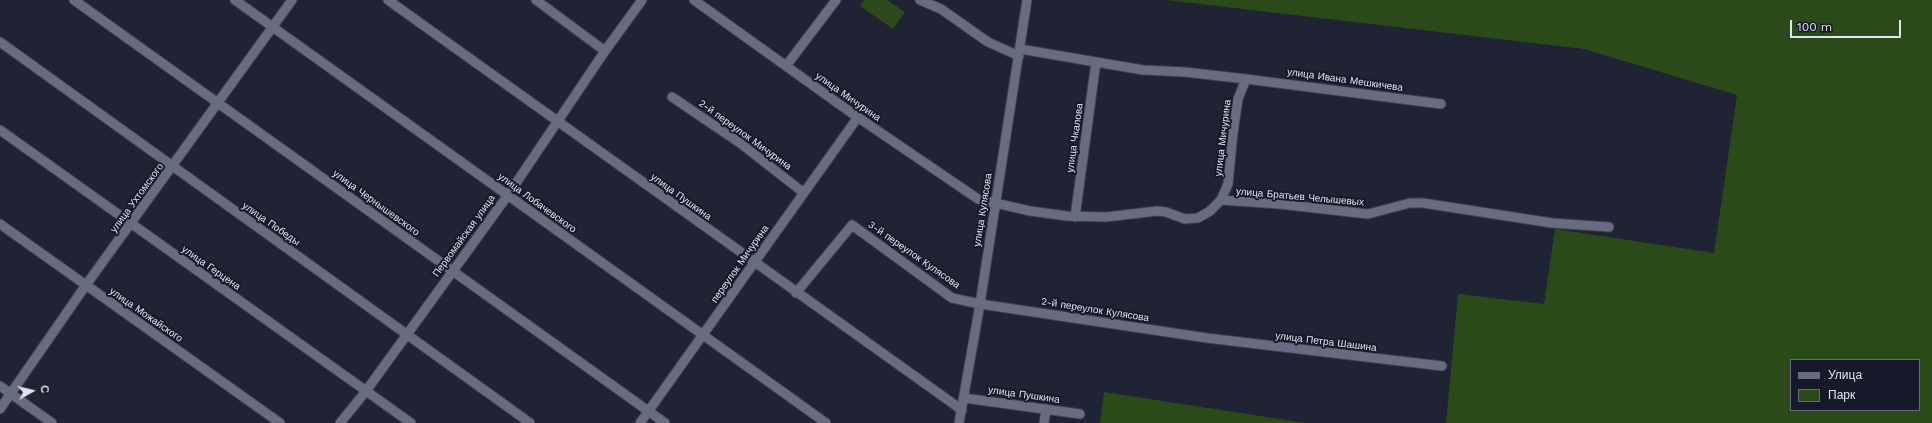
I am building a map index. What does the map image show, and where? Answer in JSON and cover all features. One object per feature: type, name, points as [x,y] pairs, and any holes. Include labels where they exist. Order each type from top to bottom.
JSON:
[{"type":"street","name":"улица Чернышевского","points":[[74,0],[219,102],[451,272],[665,423]]},
{"type":"street","name":"улица Лобачевского","points":[[235,0],[702,336],[826,423]]},
{"type":"street","name":"улица Ухтомского","points":[[0,409],[86,285],[131,225],[292,0]]},
{"type":"street","name":"улица Пушкина","points":[[388,0],[754,263],[962,410]]},
{"type":"street","points":[[536,0],[605,51]]},
{"type":"street","name":"Первомайская улица","points":[[340,423],[366,391],[508,195],[605,51],[642,0]]},
{"type":"street","name":"улица Мичурина","points":[[694,0],[858,117],[978,199],[994,204]]},
{"type":"street","points":[[786,66],[836,0]]},
{"type":"street","points":[[920,0],[941,8],[988,42],[1020,52],[1143,70],[1186,72],[1246,79]]},
{"type":"street","name":"улица Кулясова","points":[[959,423],[980,304],[994,204],[1020,52],[1027,0]]},
{"type":"street","name":"улица Победы","points":[[0,42],[530,423]]},
{"type":"street","name":"улица Чкалова","points":[[1075,217],[1096,62]]},
{"type":"street","name":"улица Мичурина","points":[[1221,200],[1228,184],[1238,99],[1246,79]]},
{"type":"street","name":"улица Ивана Мешкичева","points":[[1246,79],[1442,104]]},
{"type":"street","name":"2-й переулок Мичурина","points":[[672,97],[740,143],[804,193]]},
{"type":"street","name":"переулок Мичурина","points":[[640,423],[858,117]]},
{"type":"street","name":"улица Герцена","points":[[0,130],[131,225],[411,423]]},
{"type":"street","points":[[994,204],[1075,217],[1106,217],[1157,211],[1166,212],[1185,219],[1198,218],[1210,211],[1221,200]]},
{"type":"street","name":"улица Братьев Челышевых","points":[[1221,200],[1279,204],[1368,214],[1410,203],[1423,203],[1552,222],[1609,227]]},
{"type":"street","name":"улица Можайского","points":[[0,224],[280,423]]},
{"type":"street","name":"3-й переулок Кулясова","points":[[796,293],[852,225],[952,298],[980,304]]},
{"type":"street","name":"2-й переулок Кулясова","points":[[980,304],[1207,338]]},
{"type":"street","name":"улица Петра Шашина","points":[[1207,338],[1442,366]]},
{"type":"street","points":[[0,386],[52,423]]},
{"type":"street","name":"улица Пушкина","points":[[964,398],[1080,414]]},
{"type":"street","points":[[1044,423],[1046,409]]},
{"type":"green space","points":[[864,0],[887,0],[905,12],[893,29],[860,6]]},
{"type":"green space","points":[[1166,0],[1932,0],[1932,423],[1446,423],[1458,294],[1544,304],[1555,229],[1714,253],[1737,95],[1584,49]]},
{"type":"green space","points":[[1104,392],[1306,423],[1100,423]]}]
